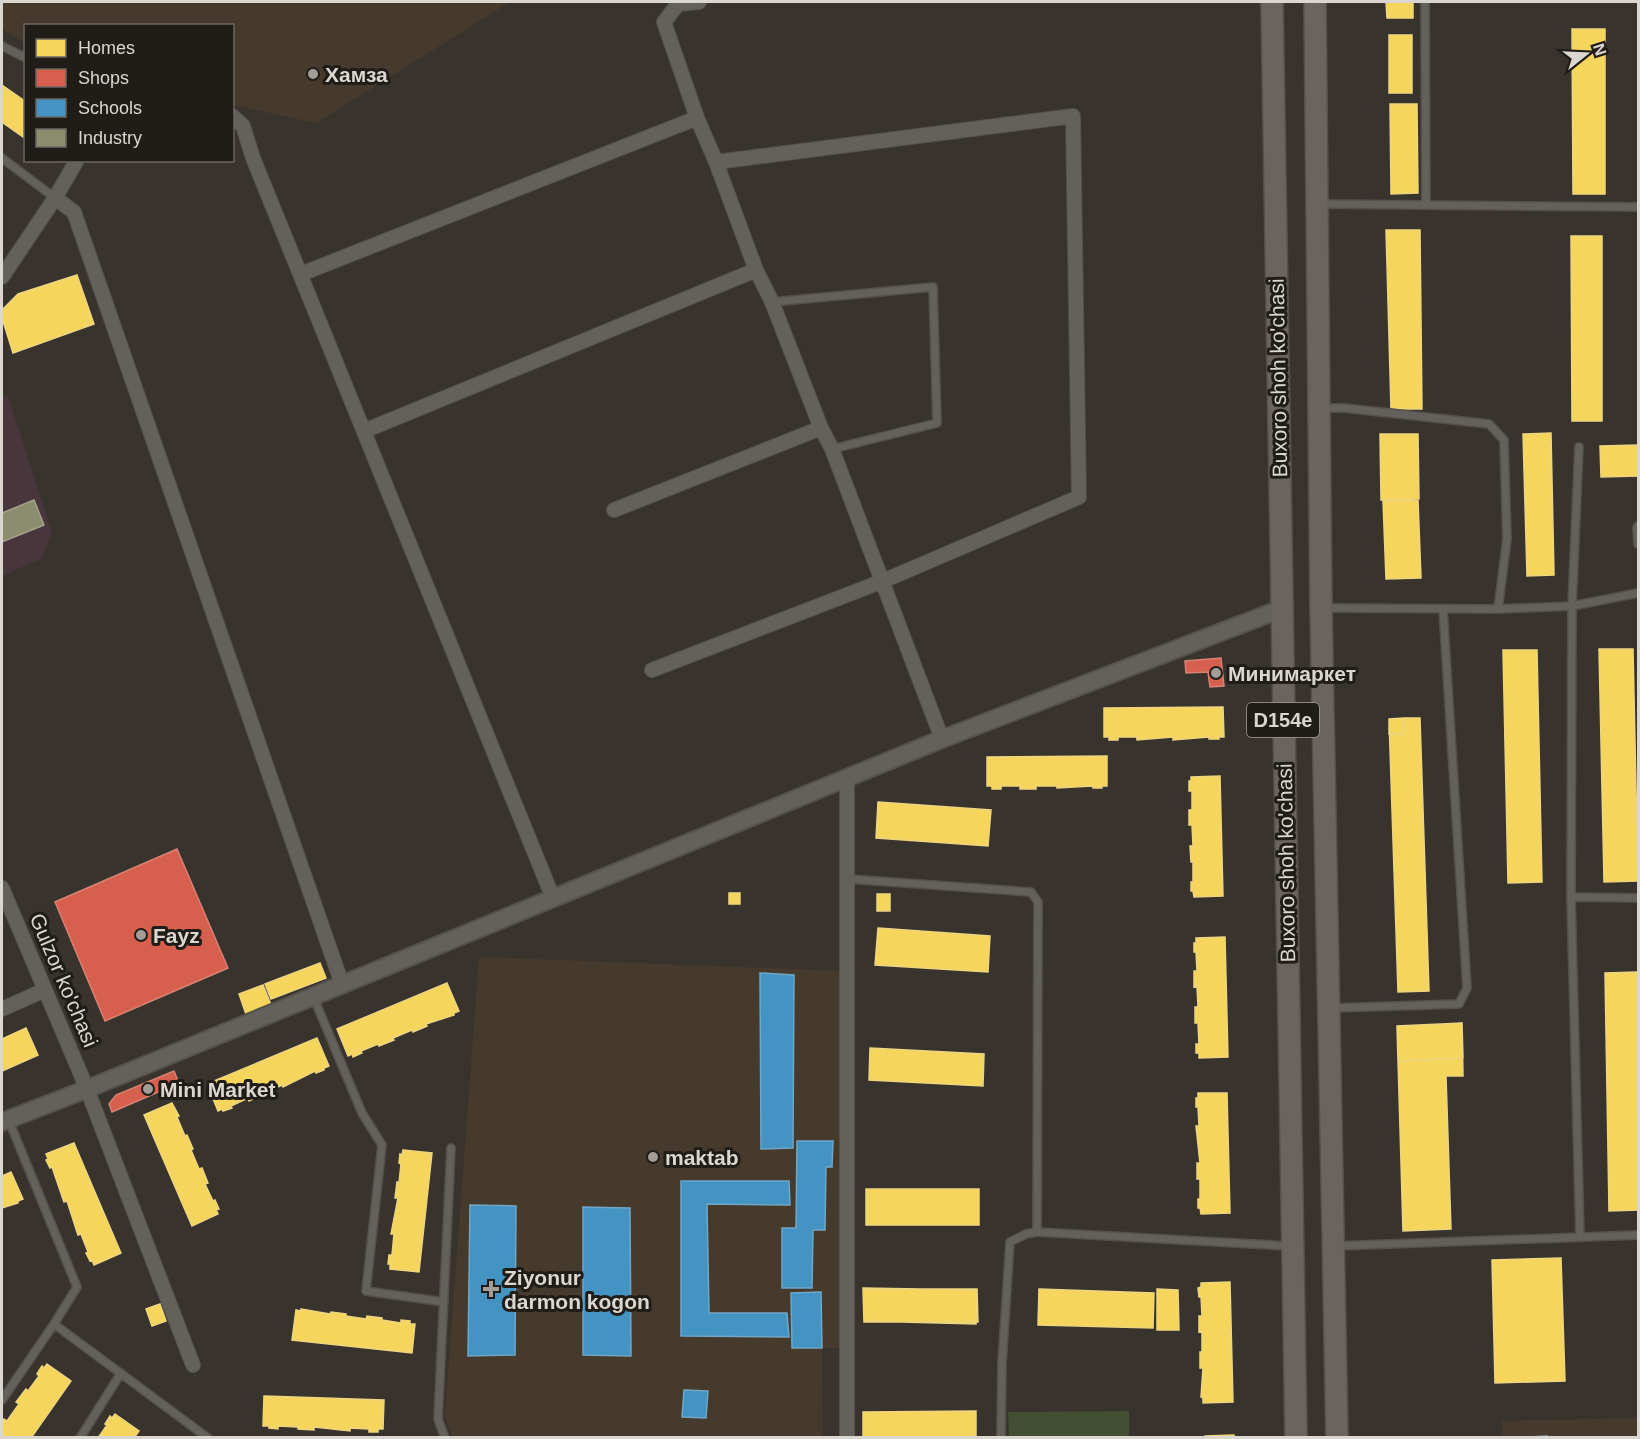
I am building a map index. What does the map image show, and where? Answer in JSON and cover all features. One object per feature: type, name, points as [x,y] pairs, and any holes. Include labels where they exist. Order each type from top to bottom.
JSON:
[{"type":"main road","name":"Buxoro shoh ko'chasi","points":[[1272,2],[1296,1437]]},
{"type":"main road","name":"Buxoro shoh ko'chasi","points":[[1315,2],[1322,608],[1336,1437]]},
{"type":"street","points":[[699,2],[678,4],[664,22],[697,118],[756,270],[772,302],[821,428],[832,449],[942,739]]},
{"type":"street","points":[[652,670],[883,581],[1080,497],[1073,116],[716,162]]},
{"type":"street","points":[[234,118],[243,126],[253,158],[553,898]]},
{"type":"street","points":[[301,274],[697,118]]},
{"type":"street","points":[[3,271],[55,198],[76,162]]},
{"type":"street","points":[[55,198],[74,212],[342,984]]},
{"type":"street","points":[[364,431],[756,270]]},
{"type":"street","points":[[614,510],[821,428]]},
{"type":"street","points":[[5,1121],[942,739],[1281,609]]},
{"type":"street","points":[[847,779],[847,1437]]},
{"type":"street","name":"Gulzor ko'chasi","points":[[2,888],[87,1089],[193,1365]]},
{"type":"street","points":[[2,1009],[45,990]]},
{"type":"lane","points":[[1425,2],[1426,205]]},
{"type":"lane","points":[[2,46],[24,57]]},
{"type":"lane","points":[[2,158],[55,198]]},
{"type":"lane","points":[[1317,204],[1638,207]]},
{"type":"lane","points":[[772,302],[933,287],[937,423],[832,449]]},
{"type":"lane","points":[[1320,408],[1344,408],[1489,424],[1504,440],[1507,539],[1498,609]]},
{"type":"lane","points":[[1579,447],[1572,606],[1571,897],[1580,1236]]},
{"type":"lane","points":[[1638,526],[1638,544]]},
{"type":"lane","points":[[1322,608],[1498,609],[1572,606],[1638,593]]},
{"type":"lane","points":[[1329,1009],[1459,1004],[1467,988],[1443,609]]},
{"type":"lane","points":[[848,879],[1031,892],[1038,902],[1037,1232]]},
{"type":"lane","points":[[1571,897],[1638,898]]},
{"type":"lane","points":[[313,996],[362,1113],[382,1145],[366,1291],[444,1302]]},
{"type":"lane","points":[[2,1400],[77,1287],[5,1121]]},
{"type":"lane","points":[[445,1437],[438,1419],[451,1148]]},
{"type":"lane","points":[[1001,1437],[1002,1364],[1010,1242],[1026,1234],[1037,1232],[1292,1246]]},
{"type":"lane","points":[[1333,1246],[1638,1235]]},
{"type":"lane","points":[[54,1324],[208,1437]]},
{"type":"lane","points":[[80,1437],[121,1373]]},
{"type":"shaded area","name":"Хамза","points":[[2,2],[510,2],[316,123],[234,105],[234,24],[24,24],[24,42],[2,29]]},
{"type":"shaded area","points":[[2,396],[8,397],[52,532],[42,558],[2,576]]},
{"type":"shaded area","name":"maktab","points":[[479,957],[844,971],[842,1348],[822,1348],[823,1437],[452,1437],[445,1415]]},
{"type":"shaded area","points":[[1638,1418],[1638,1437],[1503,1437],[1502,1421]]},
{"type":"green space","points":[[1129,1411],[1129,1437],[1009,1437],[1008,1412]]},
{"type":"building: Homes","points":[[1386,2],[1413,2],[1413,18],[1387,18]]},
{"type":"building: Homes","points":[[1572,29],[1605,29],[1605,194],[1573,194]]},
{"type":"building: Homes","points":[[1389,35],[1412,35],[1412,93],[1389,93]]},
{"type":"building: Homes","points":[[2,85],[24,101],[24,138],[2,122]]},
{"type":"building: Homes","points":[[1390,104],[1417,104],[1418,193],[1391,194]]},
{"type":"building: Homes","points":[[1386,230],[1420,230],[1422,409],[1391,409]]},
{"type":"building: Homes","points":[[1571,236],[1602,236],[1602,421],[1572,421]]},
{"type":"building: Homes","points":[[77,275],[94,324],[13,353],[2,318],[2,310],[18,294]]},
{"type":"building: Homes","points":[[1551,433],[1554,575],[1527,576],[1523,434]]},
{"type":"building: Homes","points":[[1380,434],[1418,434],[1419,499],[1381,500]]},
{"type":"building: Homes","points":[[1638,445],[1638,476],[1601,477],[1600,446]]},
{"type":"building: Homes","points":[[1418,500],[1421,578],[1386,579],[1383,501]]},
{"type":"building: Homes","points":[[1599,649],[1633,649],[1638,881],[1604,882]]},
{"type":"building: Homes","points":[[1503,650],[1537,650],[1542,882],[1508,883]]},
{"type":"building: Homes","points":[[1223,707],[1224,737],[1218,737],[1219,739],[1209,739],[1209,737],[1173,740],[1173,737],[1137,740],[1137,737],[1118,737],[1118,740],[1109,740],[1109,737],[1104,737],[1104,708]]},
{"type":"building: Homes","points":[[1404,718],[1404,734],[1389,734],[1389,719]]},
{"type":"building: Homes","points":[[1420,718],[1429,991],[1398,992],[1389,719]]},
{"type":"building: Homes","points":[[1107,756],[1107,786],[1102,786],[1102,788],[1036,786],[1036,789],[1020,789],[1020,786],[1001,786],[1001,789],[992,789],[992,786],[987,786],[987,757]]},
{"type":"building: Homes","points":[[1220,776],[1223,896],[1194,897],[1191,891],[1193,862],[1191,862],[1190,846],[1193,846],[1189,810],[1192,810],[1192,791],[1189,791],[1189,781],[1191,777]]},
{"type":"building: Homes","points":[[878,802],[991,810],[988,846],[876,838]]},
{"type":"building: Homes","points":[[729,893],[740,893],[740,904],[729,904]]},
{"type":"building: Homes","points":[[877,894],[890,894],[890,911],[877,911]]},
{"type":"building: Homes","points":[[878,928],[990,936],[988,972],[875,965]]},
{"type":"building: Homes","points":[[1225,937],[1228,1057],[1199,1058],[1199,1053],[1196,1053],[1196,1044],[1199,1044],[1198,1023],[1195,1023],[1195,1007],[1198,1007],[1197,986],[1194,987],[1194,971],[1197,971],[1194,943],[1196,943],[1196,938]]},
{"type":"building: Homes","points":[[320,963],[326,978],[271,999],[265,984]]},
{"type":"building: Homes","points":[[1637,972],[1638,1210],[1609,1211],[1605,973]]},
{"type":"building: Homes","points":[[447,983],[459,1011],[454,1015],[426,1024],[427,1026],[413,1032],[412,1030],[379,1046],[378,1044],[361,1051],[362,1053],[353,1057],[352,1054],[348,1056],[337,1029]]},
{"type":"building: Homes","points":[[263,985],[272,1007],[247,1017],[239,994]]},
{"type":"building: Homes","points":[[1462,1023],[1463,1076],[1446,1076],[1451,1229],[1403,1231],[1397,1026]]},
{"type":"building: Homes","points":[[1462,1023],[1463,1058],[1398,1061],[1397,1026]]},
{"type":"building: Homes","points":[[26,1028],[38,1055],[2,1071],[2,1039]]},
{"type":"building: Homes","points":[[317,1038],[329,1066],[324,1070],[316,1073],[315,1071],[283,1087],[282,1085],[249,1101],[248,1098],[231,1106],[232,1108],[218,1111],[207,1084]]},
{"type":"building: Homes","points":[[870,1048],[984,1054],[983,1086],[869,1080]]},
{"type":"building: Homes","points":[[1198,1093],[1227,1093],[1230,1213],[1201,1214],[1198,1208],[1200,1179],[1197,1179],[1197,1163],[1200,1163],[1196,1098],[1198,1098]]},
{"type":"building: Homes","points":[[172,1103],[185,1136],[187,1135],[193,1149],[191,1150],[199,1169],[202,1168],[208,1183],[205,1184],[219,1209],[216,1210],[218,1214],[192,1226],[144,1115]]},
{"type":"building: Homes","points":[[74,1143],[121,1253],[94,1265],[86,1253],[88,1252],[81,1234],[78,1235],[67,1201],[64,1202],[52,1167],[50,1168],[46,1160],[48,1159],[46,1154]]},
{"type":"building: Homes","points":[[403,1150],[432,1153],[419,1272],[390,1269],[390,1264],[388,1264],[389,1255],[392,1255],[394,1234],[391,1234],[398,1198],[395,1198],[397,1182],[399,1183],[400,1154],[402,1155]]},
{"type":"building: Homes","points":[[11,1172],[23,1199],[2,1208],[2,1176]]},
{"type":"building: Homes","points":[[866,1189],[979,1189],[979,1225],[866,1225]]},
{"type":"building: Homes","points":[[1561,1258],[1565,1381],[1495,1383],[1492,1260]]},
{"type":"building: Homes","points":[[1230,1282],[1233,1402],[1203,1403],[1201,1397],[1203,1368],[1200,1368],[1202,1331],[1199,1332],[1199,1316],[1202,1316],[1198,1288],[1201,1287],[1201,1283]]},
{"type":"building: Homes","points":[[863,1288],[977,1290],[976,1324],[864,1321]]},
{"type":"building: Homes","points":[[863,1289],[977,1289],[978,1322],[864,1322]]},
{"type":"building: Homes","points":[[1039,1289],[1154,1293],[1153,1328],[1038,1325]]},
{"type":"building: Homes","points":[[1157,1289],[1178,1290],[1179,1330],[1157,1330]]},
{"type":"building: Homes","points":[[160,1304],[166,1321],[152,1326],[146,1309]]},
{"type":"building: Homes","points":[[301,1309],[346,1314],[346,1316],[366,1319],[367,1316],[382,1318],[382,1320],[401,1323],[401,1320],[410,1321],[410,1324],[415,1324],[412,1353],[292,1340],[296,1310],[301,1311]]},
{"type":"building: Homes","points":[[47,1364],[71,1381],[31,1438],[2,1438],[4,1419],[7,1421],[19,1404],[16,1402],[39,1376],[37,1374],[42,1366],[44,1368]]},
{"type":"building: Homes","points":[[264,1396],[384,1400],[383,1429],[378,1429],[378,1432],[369,1432],[369,1429],[350,1428],[350,1431],[314,1427],[314,1430],[278,1426],[278,1429],[269,1428],[269,1426],[263,1426]]},
{"type":"building: Homes","points":[[976,1411],[976,1438],[863,1438],[863,1412]]},
{"type":"building: Homes","points":[[115,1414],[139,1431],[134,1438],[98,1438],[110,1416],[112,1418]]},
{"type":"building: Homes","points":[[1234,1435],[1234,1438],[1205,1438],[1205,1436]]},
{"type":"building: Shops","name":"Минимаркет","points":[[1221,658],[1224,686],[1210,687],[1208,672],[1186,673],[1185,661]]},
{"type":"building: Shops","name":"Fayz","points":[[177,849],[228,968],[105,1021],[55,902]]},
{"type":"building: Shops","name":"Mini Market","points":[[174,1071],[179,1083],[112,1112],[109,1104],[116,1095]]},
{"type":"building: Schools","points":[[760,973],[794,975],[793,1148],[761,1149]]},
{"type":"building: Schools","points":[[797,1141],[833,1141],[832,1167],[826,1167],[825,1230],[813,1230],[812,1288],[782,1288],[782,1228],[796,1228]]},
{"type":"building: Schools","points":[[681,1181],[789,1181],[790,1205],[707,1204],[709,1313],[787,1313],[789,1337],[681,1336]]},
{"type":"building: Schools","points":[[470,1205],[516,1206],[515,1355],[468,1356]]},
{"type":"building: Schools","points":[[583,1207],[630,1208],[631,1356],[583,1355]]},
{"type":"building: Schools","points":[[821,1292],[822,1348],[792,1348],[791,1293]]},
{"type":"building: Schools","points":[[684,1390],[708,1391],[706,1418],[682,1417]]},
{"type":"building: Schools","points":[[1547,1436],[1547,1438],[1511,1438]]},
{"type":"building: Industry","points":[[34,500],[44,525],[2,542],[2,513]]},
{"type":"place","name":"Хамза","points":[[313,74]]},
{"type":"place","name":"Минимаркет","points":[[1216,673]]},
{"type":"place","name":"Fayz","points":[[141,935]]},
{"type":"place","name":"Mini Market","points":[[148,1089]]},
{"type":"place","name":"maktab","points":[[653,1157]]},
{"type":"place","name":"Ziyonur darmon kogon","points":[[491,1289]]}]
